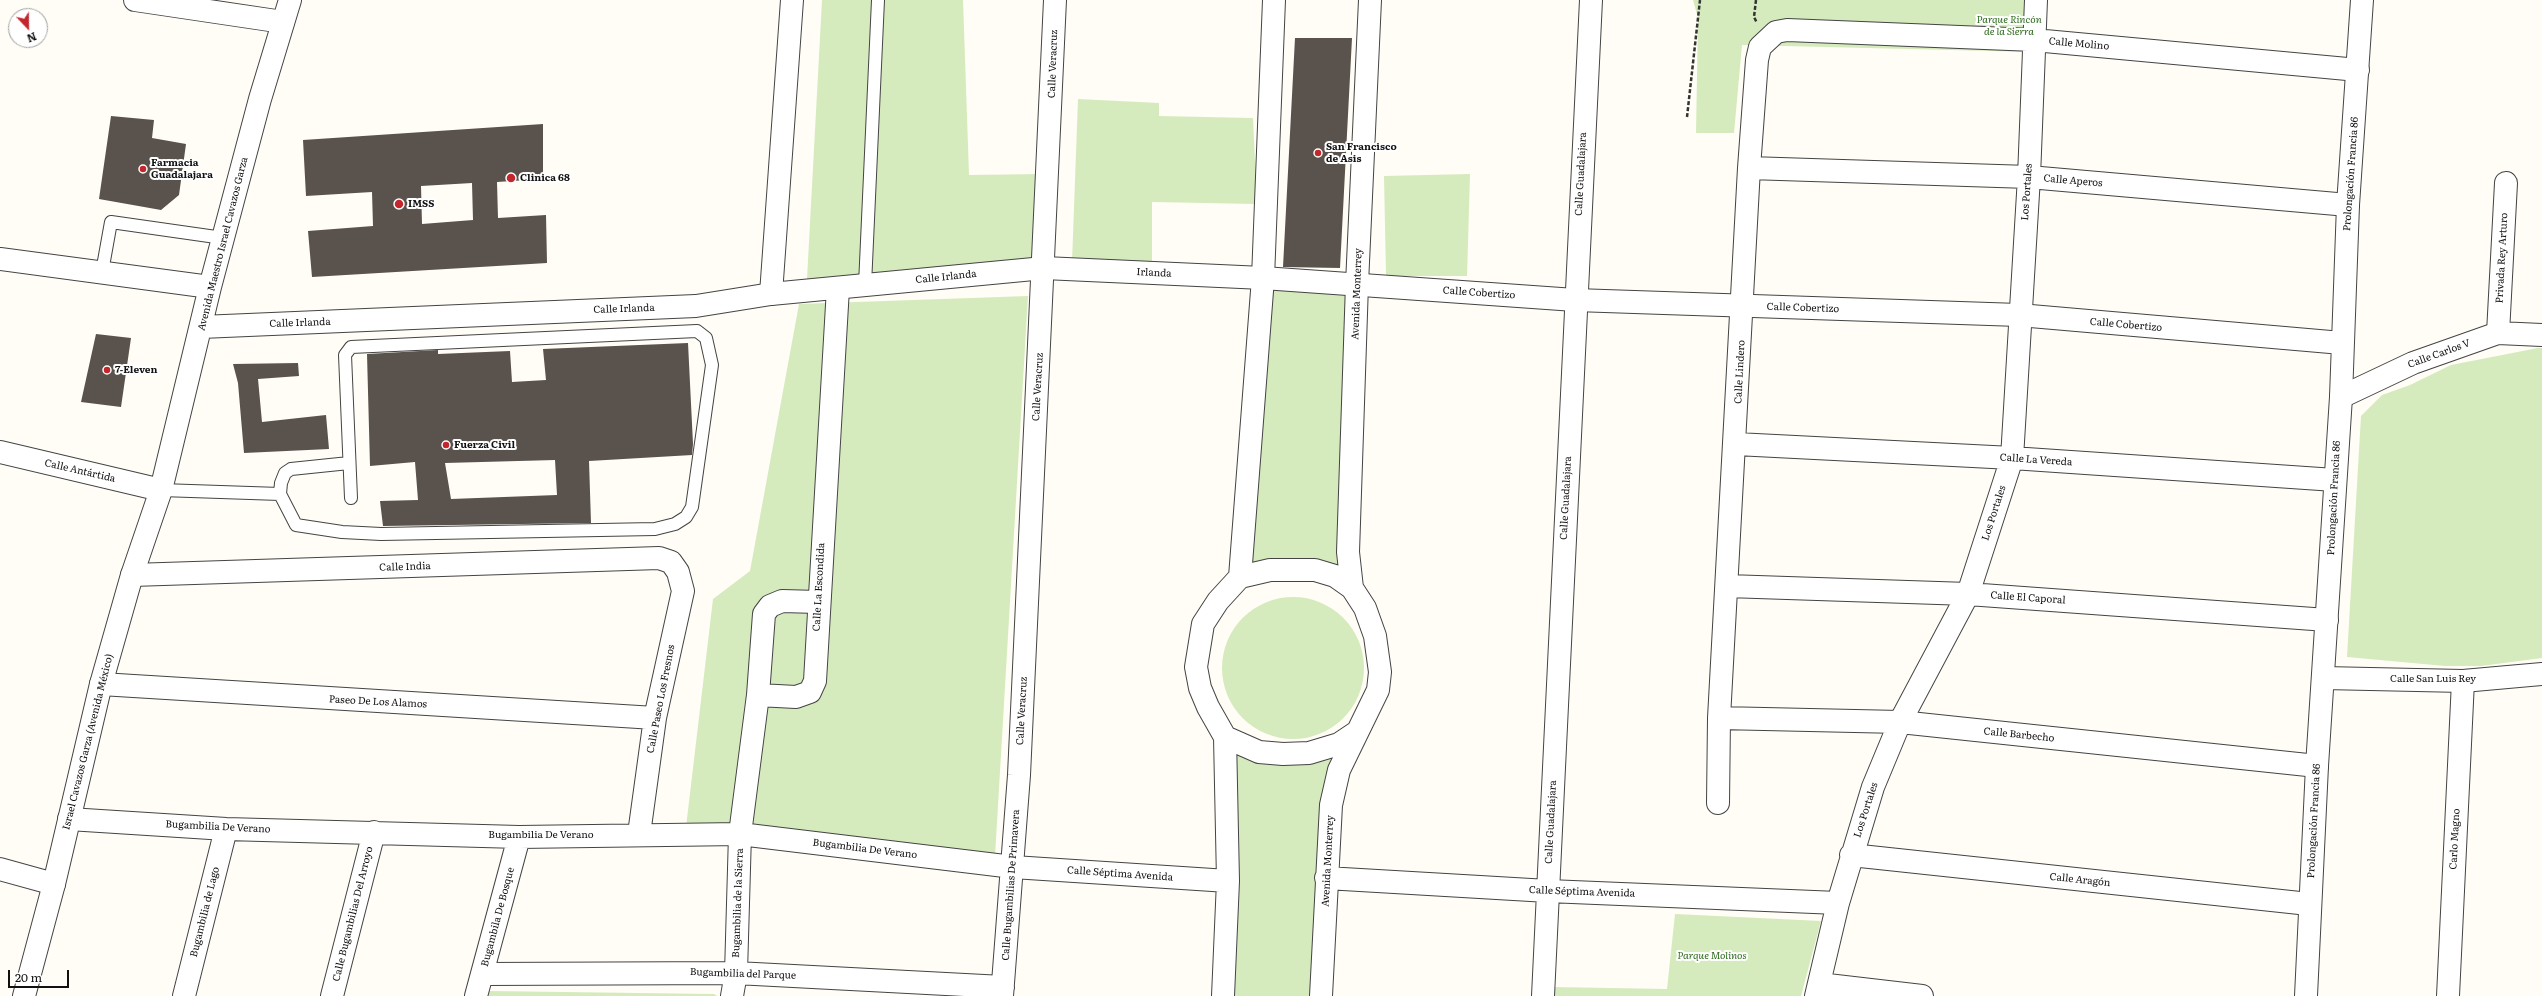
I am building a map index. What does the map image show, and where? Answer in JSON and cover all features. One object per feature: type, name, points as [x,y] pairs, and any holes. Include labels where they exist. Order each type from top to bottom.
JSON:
[{"type":"street","points":[[135,0],[283,22]]},
{"type":"street","name":"Avenida Maestro Israel Cavazos Garza","points":[[161,490],[210,287],[260,99],[290,0]]},
{"type":"street","points":[[771,294],[792,0]]},
{"type":"street","name":"Calle Veracruz","points":[[1019,775],[1056,0]]},
{"type":"street","points":[[1223,996],[1228,881],[1225,737],[1208,707],[1200,688],[1196,668],[1198,647],[1203,624],[1218,601],[1240,577],[1263,278],[1274,0]]},
{"type":"street","name":"Avenida Monterrey","points":[[1352,588],[1348,552],[1348,521],[1370,0]]},
{"type":"street","name":"Calle Guadalajara","points":[[1543,996],[1575,300],[1591,0]]},
{"type":"street","name":"Los Portales","points":[[1818,990],[1838,903],[1873,787],[1900,722],[1968,594],[2012,458],[2019,315],[2029,177],[2036,0]]},
{"type":"street","name":"Prolongación Francia 86","points":[[2306,996],[2309,904],[2317,766],[2324,678],[2341,397],[2348,204],[2362,0]]},
{"type":"street","name":"Calle Molino","points":[[1776,32],[1787,30],[2034,40],[2358,70]]},
{"type":"street","name":"Calle Lindero","points":[[1718,803],[1719,718],[1736,444],[1749,168],[1757,60],[1760,47],[1776,32]]},
{"type":"street","name":"Calle Aperos","points":[[1749,168],[2029,177],[2348,204]]},
{"type":"street","name":"Privada Rey Arturo","points":[[2498,333],[2506,183]]},
{"type":"street","points":[[0,259],[210,287]]},
{"type":"street","name":"Calle Irlanda","points":[[201,327],[696,306],[771,294],[1044,268]]},
{"type":"street","name":"Irlanda","points":[[1044,268],[1263,278]]},
{"type":"street","name":"Calle Cobertizo","points":[[1263,278],[1575,300],[1743,307],[2019,315],[2342,343]]},
{"type":"street","name":"Calle La Escondida","points":[[758,695],[796,697],[810,692],[815,681],[818,602],[838,288]]},
{"type":"street","name":"Calle Carlos V","points":[[2341,397],[2413,363],[2498,333],[2542,335]]},
{"type":"street","name":"Calle La Vereda","points":[[1736,444],[2012,458],[2336,480]]},
{"type":"street","name":"Calle Antártida","points":[[0,452],[161,490]]},
{"type":"street","name":"Israel Cavazos Garza (Avenida México)","points":[[24,996],[54,884],[101,684],[132,575],[161,490]]},
{"type":"street","name":"Calle India","points":[[132,575],[659,558],[676,566]]},
{"type":"street","name":"Calle Paseo Los Fresnos","points":[[639,834],[655,718],[683,591],[676,566]]},
{"type":"street","name":"Avenida Monterrey","points":[[1240,577],[1270,570],[1315,570],[1335,576],[1352,588],[1365,608],[1375,636],[1380,665],[1378,690],[1339,770],[1331,805],[1321,996]]},
{"type":"street","name":"Calle El Caporal","points":[[1727,586],[1968,594],[2327,620]]},
{"type":"street","points":[[740,834],[758,695],[764,614],[770,606],[782,601],[818,602]]},
{"type":"street","name":"Calle San Luis Rey","points":[[2324,678],[2463,681],[2542,674]]},
{"type":"street","name":"Carlo Magno","points":[[2448,996],[2463,681]]},
{"type":"street","name":"Paseo De Los Alamos","points":[[101,684],[655,718]]},
{"type":"street","name":"Calle Barbecho","points":[[1719,718],[1900,722],[2317,766]]},
{"type":"street","points":[[1225,737],[1259,752],[1289,754],[1309,753],[1338,744],[1357,732]]},
{"type":"street","name":"Calle Bugambilias De Primavera","points":[[1003,991],[1019,775]]},
{"type":"street","name":"Bugambilia De Verano","points":[[69,819],[226,829],[519,837],[639,834],[740,834],[1012,867]]},
{"type":"street","name":"Bugambilia de Lago","points":[[184,996],[226,829]]},
{"type":"street","name":"Calle Bugambilias Del Arroyo","points":[[332,996],[374,832]]},
{"type":"street","name":"Bugambilia de la Sierra","points":[[732,996],[736,973],[740,834]]},
{"type":"street","name":"Bugambila De Bosque","points":[[476,996],[519,837]]},
{"type":"street","name":"Calle Aragón","points":[[1852,855],[2309,904]]},
{"type":"street","name":"Calle Séptima Avenida","points":[[1012,867],[1228,881]]},
{"type":"street","points":[[0,869],[54,884]]},
{"type":"street","name":"Calle Séptima Avenida","points":[[1326,878],[1548,891],[1838,903]]},
{"type":"street","name":"Bugambilia del Parque","points":[[483,974],[736,973],[1003,991]]},
{"type":"street","points":[[1818,990],[1922,996]]},
{"type":"lane","points":[[865,285],[878,0]]},
{"type":"lane","points":[[102,272],[111,222],[223,238]]},
{"type":"lane","points":[[349,463],[287,471],[282,478],[280,494],[296,525],[342,532],[381,534],[655,529],[675,524],[686,517],[692,507],[712,365],[706,338],[697,331],[351,347],[344,355],[351,498]]},
{"type":"lane","points":[[161,490],[280,494]]},
{"type":"path","points":[[1687,117],[1700,0]]},
{"type":"green space","points":[[822,0],[963,0],[969,175],[1043,174],[1043,262],[807,279]]},
{"type":"green space","name":"Parque Rincón de la Sierra","points":[[1693,0],[2036,0],[2034,52],[1742,45],[1734,133],[1696,133],[1698,18]]},
{"type":"green space","points":[[1078,99],[1159,103],[1159,116],[1253,118],[1257,204],[1152,202],[1152,262],[1072,262]]},
{"type":"green space","points":[[1470,174],[1467,276],[1386,276],[1384,176]]},
{"type":"green space","points":[[1269,285],[1350,291],[1338,571],[1247,570]]},
{"type":"green space","points":[[1028,296],[995,856],[684,844],[713,599],[750,571],[799,304]]},
{"type":"green space","points":[[2542,348],[2542,658],[2481,666],[2445,666],[2347,657],[2361,416],[2382,395],[2410,385],[2451,365]]},
{"type":"green space","points":[[1293,597],[1314,600],[1338,613],[1348,623],[1361,647],[1364,668],[1361,689],[1348,713],[1338,723],[1314,736],[1293,739],[1272,736],[1248,723],[1238,713],[1225,689],[1222,668],[1225,647],[1238,623],[1248,613],[1272,600]]},
{"type":"green space","points":[[1225,737],[1248,748],[1339,744],[1325,996],[1217,996]]},
{"type":"green space","name":"Parque Molinos","points":[[1675,914],[1821,921],[1801,996],[1552,996],[1552,987],[1667,989]]},
{"type":"green space","points":[[488,991],[714,994],[717,996],[487,996]]},
{"type":"building","name":"San Francisco de Asis","points":[[1295,38],[1352,38],[1340,268],[1283,267]]},
{"type":"building","name":"Farmacia Guadalajara","points":[[111,116],[154,120],[152,138],[186,144],[179,195],[161,210],[99,199]]},
{"type":"building","points":[[543,124],[543,179],[497,182],[498,218],[546,215],[547,263],[312,277],[308,231],[373,226],[372,192],[306,196],[303,140]],"holes":[[[472,183],[473,220],[422,224],[421,186]]]},
{"type":"building","name":"7-Eleven","points":[[96,334],[131,338],[121,407],[81,402]]},
{"type":"building","points":[[688,343],[693,444],[692,455],[589,461],[591,523],[383,526],[380,501],[418,500],[415,462],[370,466],[367,354],[438,350],[438,354],[510,351],[512,382],[546,380],[543,349]],"holes":[[[555,460],[557,495],[451,499],[445,463]]]},
{"type":"building","points":[[298,363],[299,376],[258,379],[262,422],[326,415],[329,449],[244,453],[238,383],[233,364]]},
{"type":"place","name":"San Francisco de Asis","points":[[1318,153]]},
{"type":"place","name":"Farmacia Guadalajara","points":[[143,169]]},
{"type":"place","name":"Clinica 68","points":[[511,178]]},
{"type":"place","name":"IMSS","points":[[399,204]]},
{"type":"place","name":"7-Eleven","points":[[107,370]]},
{"type":"place","name":"Fuerza Civil","points":[[446,445]]}]
